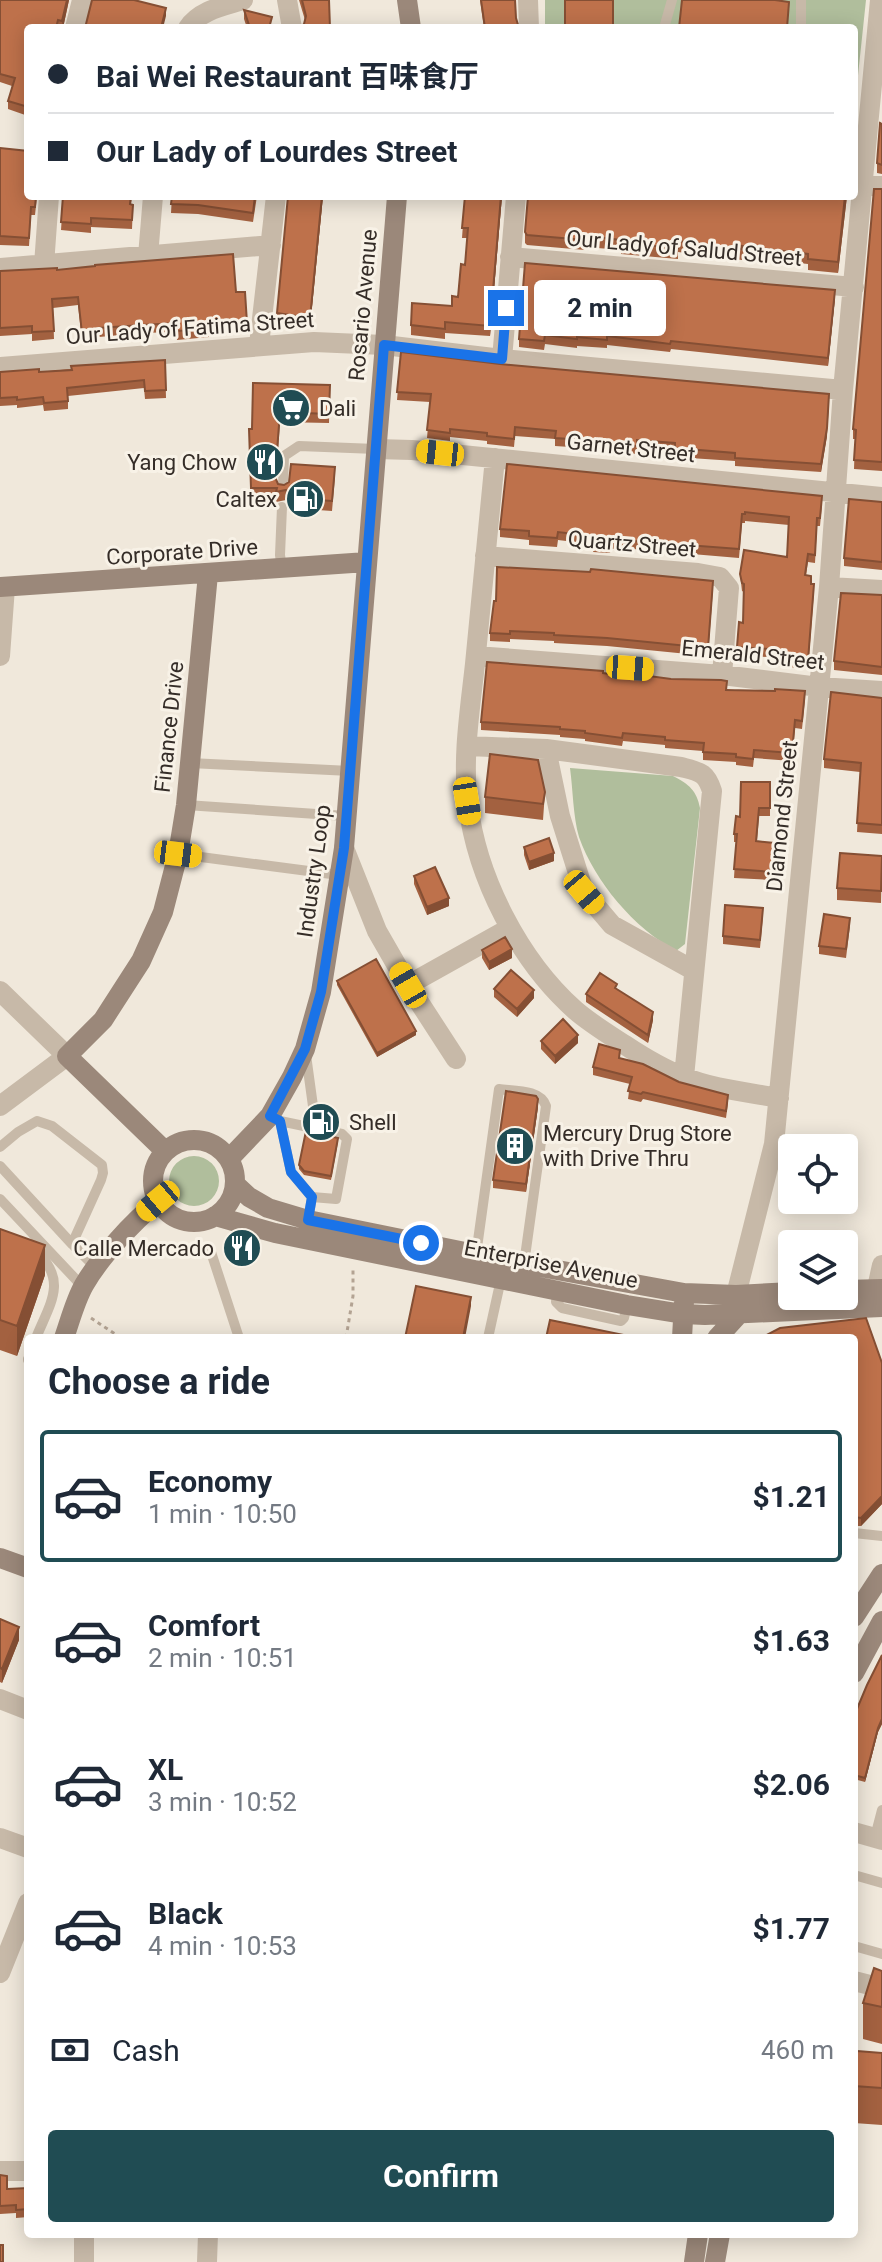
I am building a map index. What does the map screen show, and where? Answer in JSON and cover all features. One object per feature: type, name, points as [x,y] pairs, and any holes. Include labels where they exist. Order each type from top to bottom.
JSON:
[{"type":"main road","points":[[407,0],[410,24]]},
{"type":"main road","name":"Rosario Avenue","points":[[367,562],[397,200]]},
{"type":"main road","name":"Corporate Drive","points":[[2,587],[367,562]]},
{"type":"main road","name":"Industry Loop","points":[[229,1159],[275,1118],[305,1049],[321,992],[344,848],[367,562]]},
{"type":"main road","name":"Finance Drive","points":[[67,1056],[103,1020],[141,961],[163,912],[178,854],[186,805],[208,574]]},
{"type":"main road","points":[[67,1056],[165,1151]]},
{"type":"main road","points":[[193,1139],[214,1145],[229,1159],[235,1184],[226,1206],[215,1216],[197,1222],[178,1219],[158,1201],[153,1188],[153,1175],[165,1151],[193,1139]]},
{"type":"main road","name":"Enterprise Avenue","points":[[235,1184],[268,1208],[308,1220],[524,1264],[684,1304]]},
{"type":"main road","points":[[65,1334],[79,1297],[96,1268],[140,1215],[158,1201]]},
{"type":"main road","name":"Enterprise Avenue","points":[[215,1216],[275,1233],[627,1305],[737,1304],[880,1295]]},
{"type":"main road","points":[[858,1292],[880,1295]]},
{"type":"main road","name":"Enterprise Avenue","points":[[737,1304],[778,1295]]},
{"type":"main road","points":[[682,1334],[684,1304]]},
{"type":"main road","points":[[719,1334],[737,1304]]},
{"type":"main road","points":[[0,1558],[24,1567]]},
{"type":"main road","points":[[858,1611],[882,1574]]},
{"type":"main road","points":[[858,1666],[882,1621]]},
{"type":"main road","points":[[694,2262],[697,2238]]},
{"type":"main road","points":[[715,2262],[719,2238]]},
{"type":"street","points":[[76,24],[82,0]]},
{"type":"street","points":[[190,24],[207,11],[243,0]]},
{"type":"street","points":[[287,0],[291,24]]},
{"type":"street","points":[[528,0],[529,24]]},
{"type":"street","name":"Diamond Street","points":[[737,1304],[774,1144],[829,587],[843,390],[866,185],[880,0]]},
{"type":"street","points":[[44,265],[49,200]]},
{"type":"street","points":[[148,256],[153,200]]},
{"type":"street","points":[[259,345],[276,200]]},
{"type":"street","points":[[502,359],[516,200]]},
{"type":"street","points":[[0,268],[271,245]]},
{"type":"street","name":"Our Lady of Salud Street","points":[[510,257],[854,287]]},
{"type":"street","name":"Our Lady of Fatima Street","points":[[0,367],[314,342],[384,345],[502,359],[843,390]]},
{"type":"street","name":"Garnet Street","points":[[376,449],[412,450],[882,497]]},
{"type":"street","points":[[495,458],[467,746],[467,801],[475,850],[490,888],[510,928],[545,978],[575,1010],[643,1057],[684,1077],[718,1087],[779,1098]]},
{"type":"street","name":"Quartz Street","points":[[485,556],[720,577],[729,588],[722,675]]},
{"type":"street","points":[[0,656],[2,587]]},
{"type":"street","points":[[829,587],[882,590]]},
{"type":"street","name":"Emerald Street","points":[[476,656],[882,691]]},
{"type":"street","points":[[467,746],[546,749],[681,767],[708,778],[712,791],[684,1077]]},
{"type":"street","points":[[546,749],[560,816],[584,892],[612,925],[693,970]]},
{"type":"street","points":[[344,848],[377,931],[456,1059]]},
{"type":"street","points":[[408,985],[510,928]]},
{"type":"street","points":[[0,991],[67,1056]]},
{"type":"street","name":"Finance Drive","points":[[0,1106],[67,1056]]},
{"type":"street","points":[[880,1295],[882,1265]]},
{"type":"street","points":[[0,1699],[24,1708]]},
{"type":"street","points":[[858,1833],[878,1839]]},
{"type":"street","points":[[0,1838],[24,1847]]},
{"type":"street","points":[[0,1973],[24,1913]]},
{"type":"street","points":[[858,1982],[882,1988]]},
{"type":"street","points":[[0,2171],[24,2171]]},
{"type":"street","points":[[84,2238],[84,2262]]},
{"type":"street","points":[[207,2262],[208,2238]]},
{"type":"lane","points":[[665,24],[672,0]]},
{"type":"lane","points":[[801,0],[801,24]]},
{"type":"lane","points":[[283,487],[284,456],[299,446],[376,449]]},
{"type":"lane","points":[[282,507],[282,569]]},
{"type":"lane","points":[[190,763],[350,771]]},
{"type":"lane","points":[[186,805],[346,816]]},
{"type":"lane","points":[[178,854],[339,875]]},
{"type":"lane","points":[[305,1049],[316,1128]]},
{"type":"lane","points":[[476,1255],[499,1089],[538,1095],[544,1099],[546,1106],[524,1264]]},
{"type":"lane","points":[[275,1118],[342,1134],[347,1139],[336,1199],[312,1197],[291,1172],[275,1118]]},
{"type":"lane","points":[[0,1147],[37,1121],[52,1126],[102,1165],[101,1180],[72,1244]]},
{"type":"lane","points":[[0,1166],[96,1268]]},
{"type":"lane","points":[[308,1220],[312,1197]]},
{"type":"lane","points":[[0,1199],[79,1297]]},
{"type":"lane","points":[[28,1247],[39,1253],[54,1274],[55,1285],[37,1334]]},
{"type":"lane","points":[[210,1249],[238,1334]]},
{"type":"lane","points":[[489,1334],[501,1279]]},
{"type":"lane","points":[[858,1533],[882,1536]]},
{"type":"lane","points":[[878,1839],[882,1810]]},
{"type":"lane","points":[[858,1876],[882,1883]]},
{"type":"lane","points":[[858,1947],[882,1954]]},
{"type":"path","points":[[347,1334],[353,1296],[352,1249]]},
{"type":"path","points":[[79,1297],[117,1334]]},
{"type":"green space","points":[[545,0],[866,0],[858,75],[858,24],[545,24]]},
{"type":"green space","points":[[570,768],[673,776],[688,785],[694,793],[700,808],[685,944],[676,951],[631,917],[595,871],[577,829]]},
{"type":"green space","points":[[184,1157],[204,1157],[218,1171],[218,1191],[204,1205],[184,1205],[170,1191],[170,1171]]},
{"type":"building","points":[[0,0],[67,0],[62,21],[58,20],[57,24],[24,24],[24,106],[8,101],[15,78],[0,74]]},
{"type":"building","points":[[92,0],[134,0],[166,8],[162,24],[86,24]]},
{"type":"building","points":[[302,0],[329,0],[330,24],[304,24],[306,16]]},
{"type":"building","points":[[481,0],[515,0],[518,24],[484,24]]},
{"type":"building","points":[[565,0],[613,0],[613,24],[565,24]]},
{"type":"building","points":[[682,0],[789,2],[787,24],[679,24]]},
{"type":"building","points":[[244,10],[272,17],[270,24],[249,24]]},
{"type":"building","points":[[882,124],[882,165],[877,163]]},
{"type":"building","points":[[0,148],[24,151],[24,200],[36,200],[35,207],[31,207],[29,238],[0,236]]},
{"type":"building","points":[[874,189],[882,189],[882,462],[854,460],[856,430],[853,429]]},
{"type":"building","points":[[63,200],[130,200],[133,205],[132,220],[91,218],[91,224],[61,222]]},
{"type":"building","points":[[172,200],[255,200],[253,213],[171,204]]},
{"type":"building","points":[[288,200],[322,200],[310,318],[277,313]]},
{"type":"building","points":[[465,200],[501,200],[490,326],[445,322],[445,329],[411,325],[412,303],[452,306],[452,296],[458,297],[468,228],[462,228]]},
{"type":"building","points":[[528,200],[845,200],[838,262],[808,259],[808,254],[742,246],[742,249],[678,241],[678,248],[621,243],[621,240],[586,236],[585,240],[527,235]]},
{"type":"building","points":[[233,254],[236,292],[245,292],[247,323],[177,331],[176,323],[142,325],[99,328],[99,331],[82,333],[78,297],[52,299],[54,331],[32,332],[32,326],[0,328],[0,271],[57,270]]},
{"type":"building","points":[[525,263],[835,290],[828,358],[607,336],[607,340],[545,335],[544,341],[519,339]]},
{"type":"building","points":[[401,352],[829,394],[821,464],[735,458],[735,453],[675,448],[675,443],[637,440],[637,446],[555,438],[556,431],[515,427],[514,439],[450,429],[450,433],[427,430],[431,394],[397,392]]},
{"type":"building","points":[[165,360],[166,390],[145,391],[144,380],[67,388],[68,401],[44,403],[43,397],[0,398],[0,372],[72,370],[71,366]]},
{"type":"building","points":[[253,383],[330,385],[329,414],[280,412],[275,477],[278,484],[289,482],[291,464],[335,467],[332,501],[290,498],[286,490],[276,492],[277,488],[251,488],[249,429],[252,429]]},
{"type":"building","points":[[507,464],[822,496],[815,555],[808,554],[805,575],[811,576],[811,584],[814,584],[808,660],[767,656],[768,649],[737,647],[739,622],[743,623],[744,584],[740,574],[744,550],[787,557],[789,517],[745,512],[742,514],[739,549],[621,540],[611,540],[610,545],[593,543],[591,536],[558,532],[557,538],[529,536],[529,531],[500,529]]},
{"type":"building","points":[[849,499],[882,502],[882,562],[844,558]]},
{"type":"building","points":[[497,567],[590,572],[591,569],[713,581],[708,648],[554,633],[490,633],[496,601]]},
{"type":"building","points":[[841,593],[882,595],[882,667],[834,661]]},
{"type":"building","points":[[487,662],[603,671],[641,678],[642,675],[721,680],[727,681],[726,690],[805,691],[802,721],[795,720],[792,753],[754,750],[753,759],[736,757],[736,754],[703,752],[704,743],[665,740],[665,737],[623,733],[622,738],[560,727],[481,722]]},
{"type":"building","points":[[831,692],[882,698],[882,825],[857,823],[861,763],[824,759]]},
{"type":"building","points":[[490,754],[538,760],[545,792],[543,804],[485,797]]},
{"type":"building","points":[[741,782],[770,782],[770,808],[759,808],[756,841],[774,843],[772,872],[734,869],[737,834],[734,834],[736,816],[740,817]]},
{"type":"building","points":[[549,838],[554,853],[529,862],[524,847]]},
{"type":"building","points":[[840,853],[882,856],[881,891],[837,888]]},
{"type":"building","points":[[435,867],[449,898],[427,907],[414,876]]},
{"type":"building","points":[[725,905],[763,908],[760,940],[723,936]]},
{"type":"building","points":[[824,914],[850,918],[846,949],[819,946]]},
{"type":"building","points":[[505,937],[512,949],[489,962],[482,950]]},
{"type":"building","points":[[376,959],[416,1031],[377,1053],[337,981]]},
{"type":"building","points":[[511,970],[534,990],[517,1009],[494,989]]},
{"type":"building","points":[[600,973],[617,984],[615,988],[653,1012],[648,1035],[586,994]]},
{"type":"building","points":[[563,1019],[578,1035],[555,1056],[541,1041]]},
{"type":"building","points":[[599,1044],[620,1050],[619,1058],[643,1064],[679,1082],[728,1095],[726,1111],[628,1091],[632,1077],[593,1067]]},
{"type":"building","name":"Mercury Drug Store with Drive Thru","points":[[506,1091],[536,1096],[538,1099],[526,1184],[493,1180]]},
{"type":"building","points":[[306,1131],[338,1138],[331,1176],[304,1171],[299,1165]]},
{"type":"building","points":[[0,1229],[45,1245],[17,1326],[0,1320]]},
{"type":"building","points":[[416,1286],[471,1297],[464,1334],[406,1334]]},
{"type":"building","points":[[866,1318],[882,1363],[882,1496],[861,1518],[858,1518],[858,1334],[769,1334],[780,1328]]},
{"type":"building","points":[[550,1320],[619,1334],[547,1334]]},
{"type":"building","points":[[0,1619],[19,1627],[2,1669],[0,1668]]},
{"type":"building","points":[[882,1655],[882,1719],[865,1778],[858,1776],[858,1706]]},
{"type":"building","points":[[874,1968],[882,1971],[882,2007],[863,2003]]},
{"type":"building","points":[[858,2051],[882,2053],[882,2088],[858,2086]]},
{"type":"building","points":[[0,2175],[7,2176],[7,2189],[24,2188],[24,2209],[16,2210],[16,2205],[0,2206]]},
{"type":"building","points":[[0,2245],[3,2245],[3,2262],[0,2262]]},
{"type":"place","name":"Dali","points":[[291,408]]},
{"type":"place","name":"Yang Chow","points":[[265,462]]},
{"type":"place","name":"Caltex","points":[[305,499]]},
{"type":"place","name":"Shell","points":[[321,1122]]},
{"type":"place","name":"Mercury Drug Store with Drive Thru","points":[[515,1146]]},
{"type":"place","name":"Calle Mercado","points":[[242,1248]]},
{"type":"route","points":[[421,1243],[308,1220],[312,1197],[291,1172],[280,1121],[270,1116],[305,1049],[321,992],[344,848],[384,345],[502,359],[506,308]]}]
